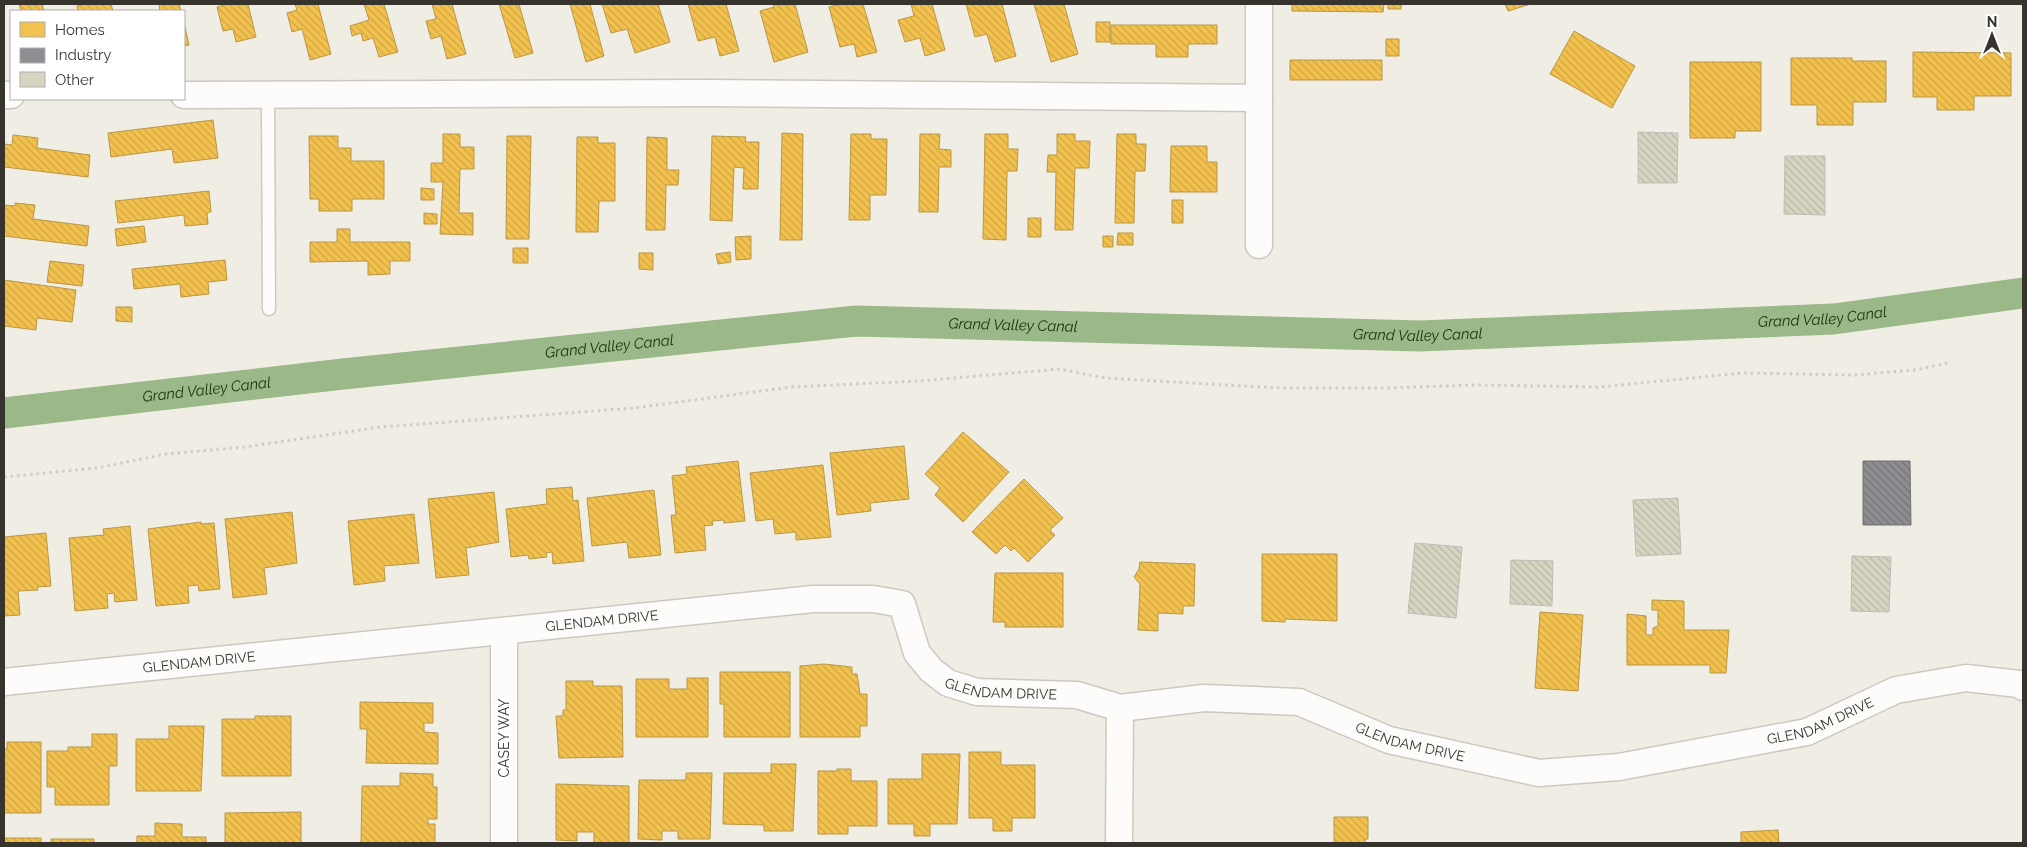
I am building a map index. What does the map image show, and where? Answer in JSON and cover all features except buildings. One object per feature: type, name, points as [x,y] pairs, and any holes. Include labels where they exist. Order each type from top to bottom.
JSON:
[{"type":"street","points":[[1259,4],[1259,245]]},
{"type":"street","points":[[185,95],[716,93],[1258,98]]},
{"type":"street","name":"GLENDAM DRIVE","points":[[4,682],[813,599],[872,599],[902,604],[917,653],[931,670],[948,683],[976,692],[1077,695],[1120,708],[1204,698],[1299,702],[1389,740],[1539,773],[1618,767],[1807,732],[1896,690],[1966,678],[2023,686]]},
{"type":"street","name":"CASEY WAY","points":[[504,632],[504,843]]},
{"type":"street","points":[[1119,843],[1120,708]]},
{"type":"lane","points":[[268,95],[269,310]]},
{"type":"path","points":[[4,476],[97,468],[166,454],[244,447],[381,427],[634,408],[791,387],[919,381],[1060,369],[1106,378],[1282,388],[1383,388],[1477,385],[1600,387],[1742,373],[1854,375],[1914,370],[1949,363]]},
{"type":"waterway","name":"Grand Valley Canal","points":[[4,413],[343,374],[856,321],[1420,336],[1834,319],[2023,293]]}]
